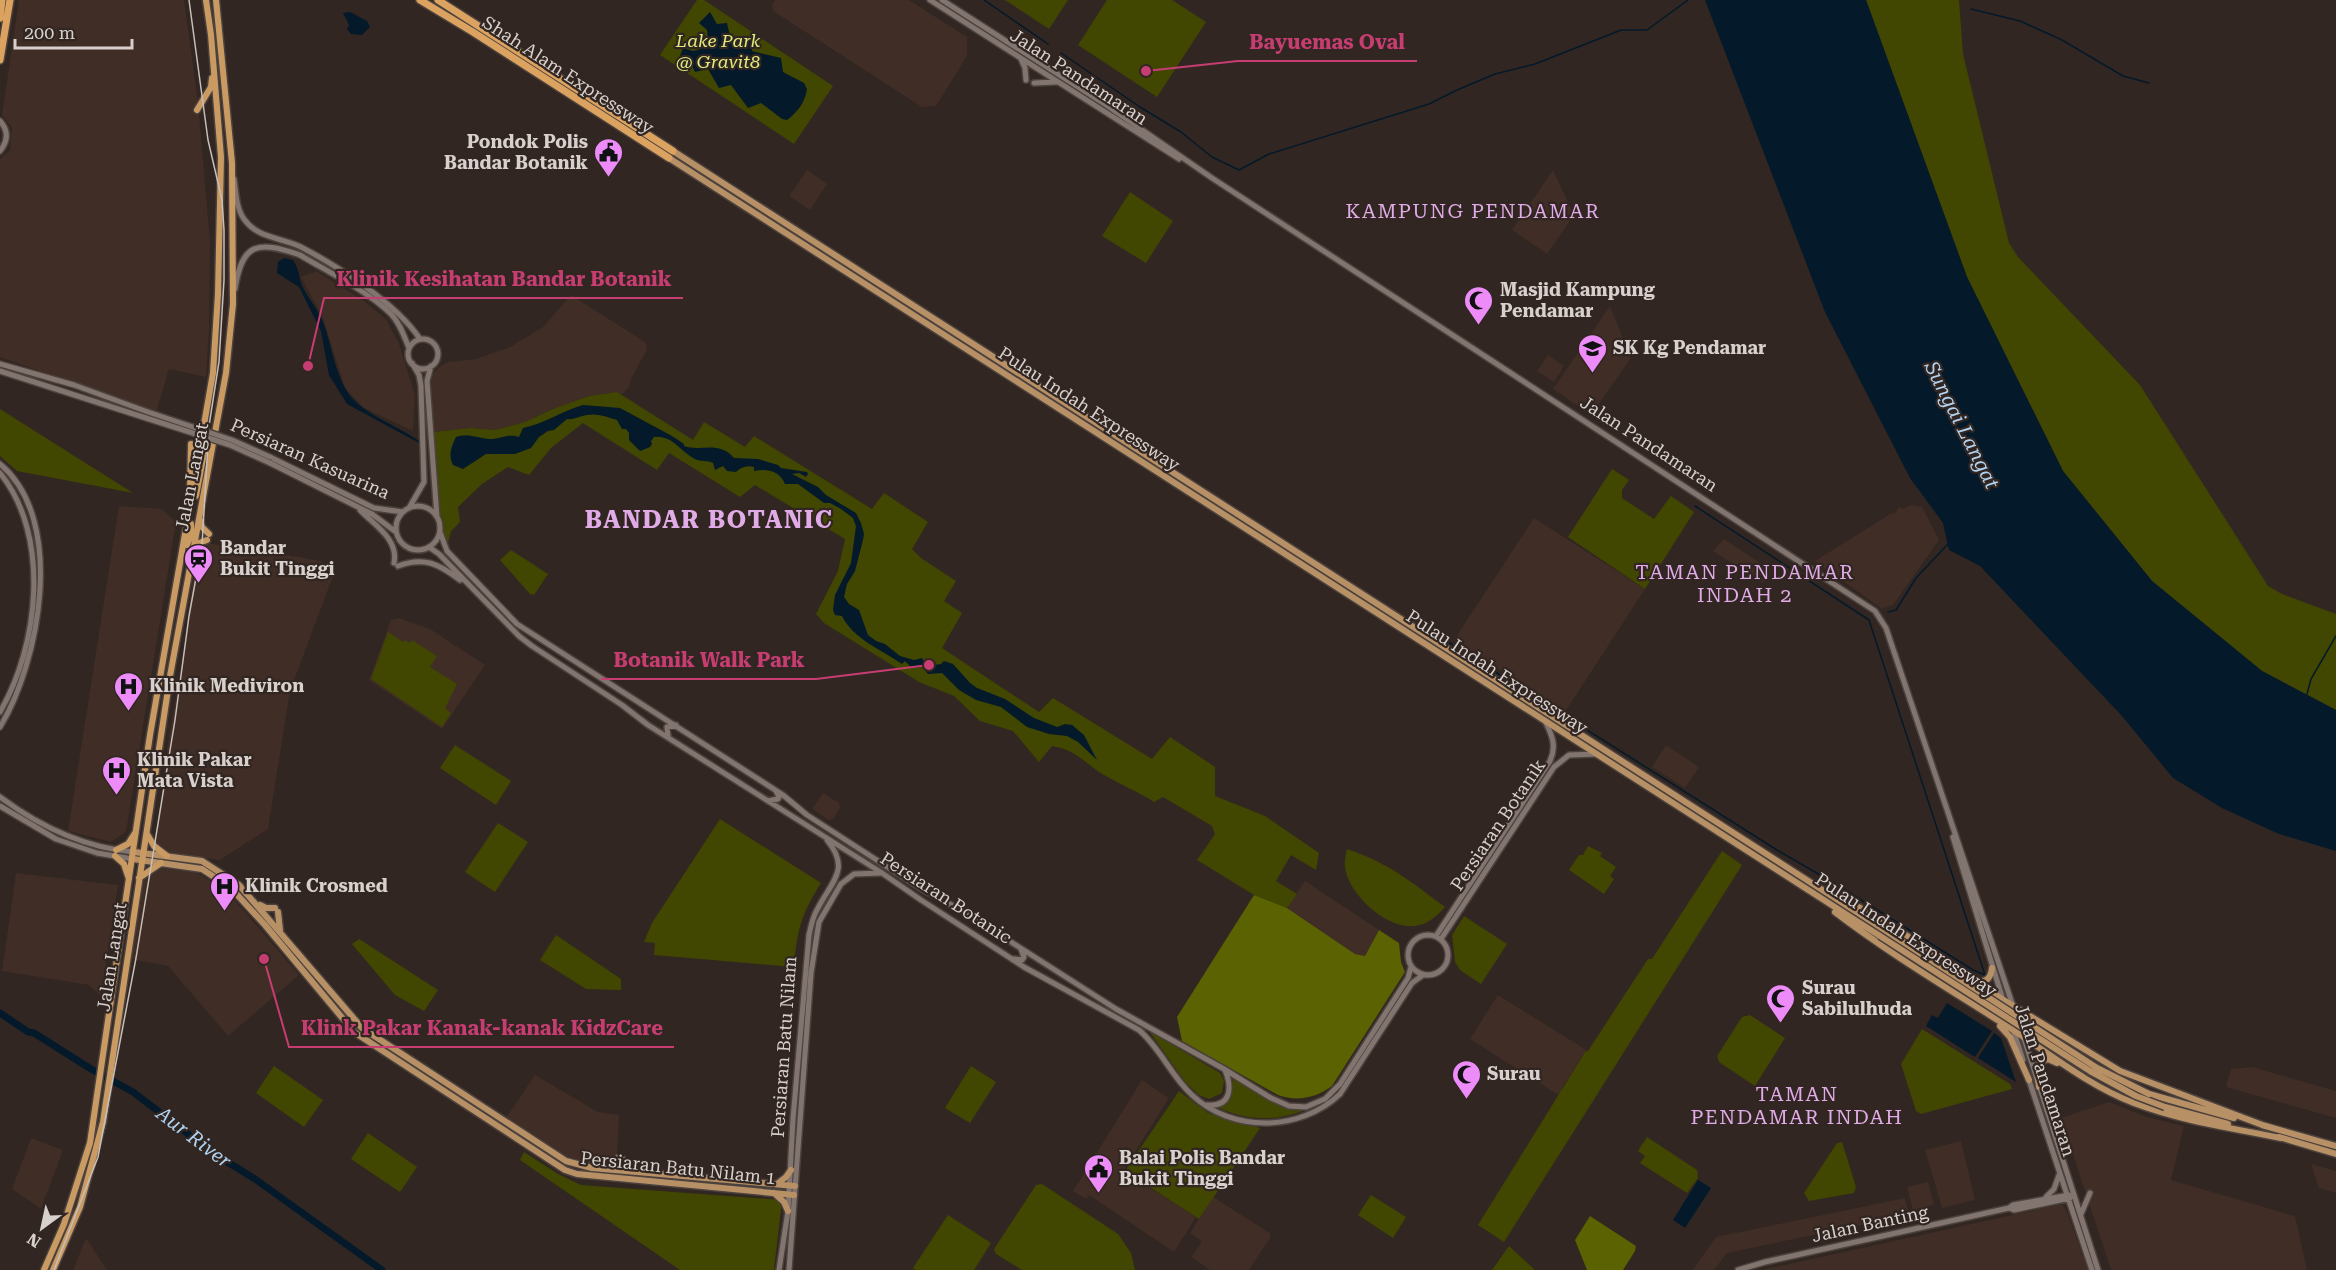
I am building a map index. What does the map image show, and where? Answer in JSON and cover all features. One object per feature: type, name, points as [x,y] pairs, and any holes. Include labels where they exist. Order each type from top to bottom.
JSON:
[{"type":"highway","points":[[0,18],[2,0]]},
{"type":"highway","points":[[0,60],[10,0]]},
{"type":"highway","name":"Jalan Langat","points":[[44,1270],[64,1224],[90,1143],[150,735],[213,374],[218,294],[221,157],[213,53],[206,0]]},
{"type":"highway","name":"Jalan Langat","points":[[53,1270],[80,1207],[95,1156],[108,1089],[170,676],[194,535],[200,516],[226,373],[233,304],[232,163],[216,0]]},
{"type":"highway","points":[[413,0],[473,32]]},
{"type":"highway","name":"Shah Alam Expressway","points":[[420,0],[671,154]]},
{"type":"highway","name":"Shah Alam Expressway","points":[[438,0],[671,154]]},
{"type":"highway","points":[[197,110],[211,87],[213,53]]},
{"type":"highway","points":[[177,583],[182,572],[188,541],[194,535],[190,529],[204,453],[202,438]]},
{"type":"highway","points":[[190,503],[191,444]]},
{"type":"highway","points":[[193,551],[208,537],[202,527],[200,516]]},
{"type":"highway","points":[[130,882],[124,864],[116,853],[128,844],[138,827]]},
{"type":"highway","points":[[147,833],[154,846],[167,856]]},
{"type":"highway","points":[[139,878],[160,863]]},
{"type":"main road","name":"Jalan Pandamaran","points":[[930,0],[1212,178],[1875,611],[1886,628],[1952,829],[1981,907],[2013,1005],[2029,1080],[2069,1196]]},
{"type":"main road","name":"Jalan Pandamaran","points":[[942,0],[1106,105],[1212,178]]},
{"type":"main road","points":[[1020,58],[1025,68],[1026,80]]},
{"type":"main road","points":[[1034,83],[1057,82]]},
{"type":"main road","points":[[0,121],[7,134],[5,145],[0,151]]},
{"type":"main road","name":"Pulau Indah Expressway","points":[[671,154],[1545,721],[2090,1071],[2128,1092],[2165,1107],[2336,1154]]},
{"type":"main road","name":"Pulau Indah Expressway","points":[[671,154],[2097,1068],[2149,1094],[2203,1111],[2336,1146]]},
{"type":"main road","points":[[232,163],[237,203],[244,219],[261,234],[286,241],[307,251],[376,294],[394,309],[420,339]]},
{"type":"main road","points":[[285,250],[286,241]]},
{"type":"main road","points":[[233,304],[238,267],[246,255],[251,250],[261,247],[285,250],[300,255],[378,304],[396,320],[409,348]]},
{"type":"main road","points":[[409,508],[424,482],[421,386],[419,375],[408,356],[412,343],[420,339],[432,341],[437,349],[437,359],[431,366],[427,381],[436,517],[440,532],[434,543],[418,550],[408,548],[400,541],[396,532],[396,524],[403,512],[409,508],[415,506],[427,508],[436,517]]},
{"type":"main road","points":[[412,363],[423,369],[431,366]]},
{"type":"main road","name":"Persiaran Kasuarina","points":[[0,364],[74,386],[270,460],[374,508],[403,512]]},
{"type":"main road","name":"Persiaran Kasuarina","points":[[0,371],[147,415]]},
{"type":"main road","name":"Persiaran Kasuarina","points":[[270,460],[381,519],[396,532]]},
{"type":"main road","points":[[0,464],[21,490],[33,517],[38,540],[41,590],[29,658],[13,705],[0,727]]},
{"type":"main road","points":[[0,473],[15,495],[25,518],[35,592],[30,626],[22,656],[9,695],[0,712]]},
{"type":"main road","points":[[357,507],[388,537],[394,548],[396,565],[415,560],[424,561],[441,568],[471,588]]},
{"type":"main road","name":"Persiaran Botanic","points":[[440,532],[447,551],[517,624],[676,725],[775,790],[807,815],[914,884],[961,909],[1116,1009],[1282,1104],[1306,1107],[1325,1099],[1340,1084],[1408,978],[1411,967]]},
{"type":"main road","name":"Persiaran Botanic","points":[[429,547],[526,642],[669,738],[882,873],[1012,959],[1139,1030],[1154,1044],[1183,1086],[1202,1104],[1216,1112],[1233,1118],[1272,1123],[1294,1120],[1325,1107],[1340,1094],[1412,983],[1423,975]]},
{"type":"main road","points":[[1438,938],[1550,761],[1554,742],[1545,721]]},
{"type":"main road","points":[[669,738],[667,727],[676,725]]},
{"type":"main road","name":"Persiaran Botanik","points":[[1438,938],[1558,762],[1575,754],[1597,754]]},
{"type":"main road","points":[[767,801],[778,799],[775,790]]},
{"type":"main road","points":[[0,797],[67,836],[116,853]]},
{"type":"main road","points":[[0,806],[56,839],[97,853],[134,855]]},
{"type":"main road","name":"Jalan Pandamaran","points":[[1952,829],[2002,999],[2017,1029]]},
{"type":"main road","name":"Persiaran Batu Nilam","points":[[789,1270],[793,1119],[809,935],[813,917],[837,877],[840,864],[834,849],[825,837]]},
{"type":"main road","name":"Persiaran Batu Nilam 1","points":[[134,855],[160,863],[201,869],[231,888],[265,925],[354,1032],[565,1170],[577,1174],[792,1195]]},
{"type":"main road","name":"Persiaran Batu Nilam 1","points":[[142,857],[167,856],[209,863],[239,885],[257,904],[362,1028],[571,1163],[608,1169],[792,1186]]},
{"type":"main road","name":"Persiaran Batu Nilam","points":[[792,1186],[811,973],[819,922],[846,878],[857,873],[882,873]]},
{"type":"main road","points":[[1819,888],[1870,913],[2002,999],[2120,1071],[2265,1126]]},
{"type":"main road","points":[[1810,890],[1876,941],[1986,1013],[2017,1029],[2023,1037],[2113,1094],[2135,1104],[2198,1122],[2281,1138]]},
{"type":"main road","points":[[257,904],[277,910],[281,932]]},
{"type":"main road","points":[[1424,935],[1438,938],[1447,949],[1446,965],[1434,975],[1423,975],[1411,967],[1407,955],[1412,941],[1424,935]]},
{"type":"main road","points":[[1012,959],[1019,960],[1024,957],[1020,947]]},
{"type":"main road","points":[[1974,980],[1986,980],[1992,968]]},
{"type":"main road","points":[[1946,986],[1960,993],[1966,990],[1969,981],[1958,969]]},
{"type":"main road","points":[[1967,1000],[2005,1030],[2029,1080]]},
{"type":"main road","points":[[1986,1013],[2013,1005]]},
{"type":"main road","points":[[2017,1029],[2041,1023]]},
{"type":"main road","name":"Jalan Pandamaran","points":[[2023,1037],[2092,1270]]},
{"type":"main road","points":[[2039,1087],[2037,1067],[2042,1060],[2048,1059],[2074,1071]]},
{"type":"main road","points":[[1202,1104],[1218,1104],[1228,1095],[1230,1087],[1224,1069]]},
{"type":"main road","points":[[474,1101],[479,1108],[502,1124],[506,1132],[518,1134],[540,1148],[547,1149]]},
{"type":"main road","points":[[608,1169],[620,1158],[632,1171]]},
{"type":"main road","points":[[602,1176],[619,1170],[636,1178]]},
{"type":"main road","points":[[777,1184],[791,1170]]},
{"type":"main road","points":[[2045,1198],[2054,1189],[2060,1174]]},
{"type":"main road","points":[[774,1192],[784,1202],[788,1211]]},
{"type":"main road","points":[[2080,1217],[2090,1193]]},
{"type":"main road","name":"Persiaran Batu Nilam","points":[[778,1270],[792,1195]]},
{"type":"main road","points":[[2069,1196],[2080,1217],[2098,1270]]},
{"type":"main road","name":"Jalan Banting","points":[[1738,1270],[2009,1208],[2013,1205],[2045,1198],[2069,1196]]},
{"type":"main road","name":"Jalan Banting","points":[[2009,1208],[2014,1210],[2069,1196]]},
{"type":"shaded area","points":[[19,0],[184,0],[198,102],[210,241],[206,377],[169,369],[156,412],[0,357],[0,159],[10,150],[12,128],[2,115]]},
{"type":"shaded area","points":[[775,0],[909,0],[967,37],[967,56],[936,106],[922,107],[773,11],[772,5]]},
{"type":"shaded area","points":[[807,170],[827,184],[810,210],[789,196]]},
{"type":"shaded area","points":[[1553,170],[1574,215],[1547,254],[1512,230]]},
{"type":"shaded area","points":[[316,271],[364,301],[386,319],[399,344],[415,395],[413,431],[364,408],[345,388],[323,318],[301,277]]},
{"type":"shaded area","points":[[571,295],[645,342],[647,350],[629,387],[621,395],[617,392],[589,396],[525,422],[495,430],[471,428],[433,432],[431,387],[432,375],[438,368],[448,362],[476,359],[510,347],[543,327]]},
{"type":"shaded area","name":"SK Kg Pendamar","points":[[1610,306],[1631,358],[1591,415],[1553,389]]},
{"type":"shaded area","points":[[1548,355],[1564,366],[1554,382],[1537,371]]},
{"type":"shaded area","points":[[1911,505],[1922,507],[1939,540],[1893,605],[1882,609],[1815,561],[1892,513],[1894,514],[1899,507],[1903,509]]},
{"type":"shaded area","points":[[119,506],[162,509],[176,522],[126,832],[111,842],[68,831]]},
{"type":"shaded area","points":[[1534,518],[1645,589],[1565,712],[1454,640]]},
{"type":"shaded area","points":[[1724,539],[1771,570],[1763,583],[1713,551]]},
{"type":"shaded area","points":[[206,543],[320,561],[336,568],[290,691],[268,829],[220,860],[164,852],[156,846],[155,841],[169,736],[184,651],[196,550],[200,545]]},
{"type":"shaded area","points":[[399,618],[430,629],[485,665],[442,729],[369,680],[391,620]]},
{"type":"shaded area","points":[[1666,745],[1699,767],[1685,788],[1652,767]]},
{"type":"shaded area","points":[[823,793],[839,803],[840,808],[833,819],[829,820],[812,809]]},
{"type":"shaded area","points":[[162,868],[195,872],[226,890],[299,975],[228,1036],[168,966],[131,959],[144,879]]},
{"type":"shaded area","points":[[16,873],[118,885],[101,996],[89,985],[2,971]]},
{"type":"shaded area","points":[[1305,881],[1379,930],[1365,956],[1355,954],[1287,908]]},
{"type":"shaded area","points":[[1498,995],[1588,1051],[1585,1052],[1563,1086],[1560,1096],[1470,1039]]},
{"type":"shaded area","points":[[2252,1067],[2336,1091],[2336,1118],[2226,1087],[2231,1069]]},
{"type":"shaded area","points":[[535,1075],[598,1112],[619,1115],[617,1157],[610,1166],[574,1162],[506,1118]]},
{"type":"shaded area","points":[[1142,1080],[1169,1098],[1123,1171],[1196,1217],[1174,1252],[1089,1195],[1086,1199],[1073,1191]]},
{"type":"shaded area","points":[[2109,1102],[2147,1117],[2184,1126],[2171,1180],[2295,1216],[2307,1270],[2111,1270],[2061,1118]]},
{"type":"shaded area","points":[[31,1138],[63,1150],[41,1209],[12,1189]]},
{"type":"shaded area","points":[[1961,1141],[1975,1200],[1942,1208],[1925,1150]]},
{"type":"shaded area","points":[[2311,1164],[2336,1171],[2336,1193],[2319,1188]]},
{"type":"shaded area","points":[[1928,1182],[1934,1205],[1913,1210],[1907,1187]]},
{"type":"shaded area","points":[[1213,1197],[1270,1233],[1270,1238],[1249,1270],[1210,1270],[1191,1257],[1202,1241],[1190,1233]]},
{"type":"shaded area","points":[[1905,1198],[1909,1215],[1727,1253],[1714,1270],[1693,1270],[1716,1237]]},
{"type":"shaded area","points":[[2062,1204],[2088,1270],[1762,1270]]},
{"type":"shaded area","points":[[86,1238],[107,1270],[73,1270]]},
{"type":"green space","name":"Lake Park @ Gravit8","points":[[697,0],[704,0],[833,86],[794,144],[660,55]]},
{"type":"green space","points":[[1005,0],[1068,0],[1049,29]]},
{"type":"green space","points":[[1107,0],[1172,0],[1206,22],[1157,97],[1078,45]]},
{"type":"green space","points":[[1866,0],[1959,0],[1963,54],[2009,243],[2018,257],[2140,385],[2268,586],[2282,594],[2336,614],[2336,710],[2262,671],[2152,581],[2063,471],[1967,277]]},
{"type":"green space","points":[[1130,192],[1173,221],[1146,263],[1102,236]]},
{"type":"green space","points":[[617,392],[693,440],[704,422],[745,447],[754,436],[872,509],[884,493],[928,522],[912,549],[921,558],[956,581],[944,601],[962,613],[942,648],[1039,712],[1053,698],[1152,759],[1170,737],[1215,767],[1215,796],[1265,816],[1319,853],[1316,870],[1291,855],[1276,881],[1297,894],[1287,908],[1254,895],[1197,860],[1215,834],[1212,826],[1163,797],[1154,802],[1061,748],[1052,746],[1039,762],[1013,731],[980,721],[954,696],[919,682],[824,623],[816,614],[838,571],[845,539],[755,485],[740,497],[669,453],[657,470],[583,423],[551,448],[529,475],[508,467],[482,484],[458,507],[460,522],[451,531],[447,547],[440,532],[433,432],[471,428],[495,430],[525,422],[589,396]]},
{"type":"green space","points":[[0,409],[133,493],[17,471],[0,456]]},
{"type":"green space","points":[[1612,469],[1629,480],[1622,490],[1622,498],[1654,519],[1671,496],[1694,512],[1645,589],[1568,537]]},
{"type":"green space","points":[[511,550],[548,574],[534,595],[530,594],[500,560]]},
{"type":"green space","points":[[388,632],[403,642],[404,640],[410,643],[412,640],[437,656],[430,667],[457,684],[445,708],[451,713],[442,727],[371,679]]},
{"type":"green space","points":[[455,745],[511,781],[496,805],[440,768]]},
{"type":"green space","points":[[720,819],[821,883],[801,923],[794,967],[654,955],[655,943],[644,942],[652,923]]},
{"type":"green space","points":[[498,823],[528,842],[495,892],[465,872]]},
{"type":"green space","points":[[1588,846],[1602,853],[1600,856],[1616,867],[1610,876],[1614,879],[1604,894],[1569,870]]},
{"type":"green space","points":[[1347,849],[1387,867],[1445,907],[1439,914],[1423,924],[1414,926],[1392,922],[1381,916],[1370,908],[1353,888],[1345,865]]},
{"type":"green space","points":[[1722,851],[1742,865],[1504,1242],[1478,1225],[1585,1052],[1588,1051],[1648,959],[1652,959]]},
{"type":"green space","points":[[1254,895],[1287,908],[1355,954],[1365,956],[1379,930],[1399,943],[1401,962],[1405,972],[1332,1086],[1306,1098],[1278,1095],[1182,1041],[1177,1017]]},
{"type":"green space","points":[[1464,916],[1507,944],[1481,984],[1460,970],[1455,962],[1452,935]]},
{"type":"green space","points":[[556,935],[621,979],[621,990],[586,989],[540,960]]},
{"type":"green space","points":[[359,939],[438,990],[424,1011],[395,995],[352,944]]},
{"type":"green space","points":[[1750,1015],[1785,1038],[1755,1086],[1719,1062],[1717,1056],[1742,1017]]},
{"type":"green space","points":[[1922,1029],[2010,1084],[2012,1089],[1921,1114],[1916,1111],[1901,1064]]},
{"type":"green space","points":[[1149,1031],[1220,1073],[1224,1081],[1222,1093],[1209,1099],[1199,1095],[1185,1082]]},
{"type":"green space","points":[[274,1066],[323,1100],[304,1127],[256,1093]]},
{"type":"green space","points":[[971,1066],[996,1082],[970,1123],[945,1108]]},
{"type":"green space","points":[[1233,1078],[1277,1104],[1296,1109],[1307,1109],[1274,1118],[1250,1117],[1228,1112],[1217,1107],[1229,1098]]},
{"type":"green space","points":[[1179,1091],[1208,1113],[1260,1128],[1199,1219],[1125,1171]]},
{"type":"green space","points":[[368,1133],[417,1167],[400,1192],[351,1159]]},
{"type":"green space","points":[[1647,1137],[1697,1170],[1698,1178],[1687,1193],[1640,1163],[1645,1156],[1638,1151]]},
{"type":"green space","points":[[1842,1142],[1856,1187],[1854,1193],[1809,1201],[1804,1193],[1837,1143]]},
{"type":"green space","points":[[524,1152],[558,1174],[581,1185],[782,1200],[774,1270],[680,1270],[520,1160]]},
{"type":"green space","points":[[1042,1184],[1118,1234],[1131,1253],[1135,1270],[1022,1270],[996,1254],[994,1249],[1036,1185]]},
{"type":"green space","points":[[1371,1195],[1406,1217],[1393,1238],[1358,1215]]},
{"type":"green space","points":[[948,1215],[991,1243],[974,1270],[916,1270],[913,1268]]},
{"type":"green space","points":[[1590,1216],[1636,1246],[1623,1270],[1587,1270],[1575,1240]]},
{"type":"green space","points":[[1509,1246],[1535,1270],[1492,1270]]},
{"type":"water","name":"Sungai Langat","points":[[1705,0],[1866,0],[1967,277],[2063,471],[2152,581],[2262,671],[2336,710],[2336,851],[2279,834],[2222,808],[2173,778],[2122,716],[1980,566],[1949,550],[1943,523],[1910,478],[1825,312]]},
{"type":"water","points":[[350,12],[367,21],[370,27],[362,35],[351,34],[347,29],[349,25],[343,13]]},
{"type":"water","points":[[710,12],[717,24],[727,23],[730,36],[752,39],[752,51],[781,58],[783,72],[804,83],[807,89],[803,102],[787,120],[782,119],[761,103],[748,108],[731,85],[719,88],[708,69],[695,72],[691,63],[678,61],[683,48],[693,51],[701,49],[705,44],[707,30],[699,23]]},
{"type":"water","points":[[284,258],[293,260],[302,286],[321,317],[338,373],[347,391],[360,406],[419,443],[347,404],[329,375],[321,331],[299,287],[277,273],[278,262]]},
{"type":"water","points":[[583,405],[620,408],[690,448],[722,449],[734,458],[758,459],[781,468],[807,472],[806,477],[799,473],[792,474],[818,487],[826,495],[856,513],[861,523],[863,540],[855,571],[847,584],[844,597],[849,604],[859,610],[868,635],[885,644],[900,656],[914,660],[922,658],[927,666],[941,664],[944,661],[953,664],[977,688],[1005,699],[1034,718],[1057,727],[1065,724],[1072,725],[1084,735],[1097,760],[1078,742],[1067,736],[1049,734],[1027,727],[1001,707],[976,700],[959,690],[942,673],[928,674],[922,667],[912,668],[905,661],[902,664],[861,638],[842,616],[835,615],[833,610],[835,595],[851,563],[856,526],[853,518],[830,503],[824,503],[798,484],[785,484],[776,473],[764,470],[754,471],[754,467],[749,466],[736,472],[727,471],[723,466],[715,470],[713,463],[689,456],[671,441],[661,437],[654,437],[650,447],[640,451],[629,440],[629,433],[626,429],[622,429],[617,420],[594,415],[567,419],[554,430],[539,437],[531,448],[515,454],[486,454],[463,469],[453,465],[451,451],[456,437],[490,439],[519,437],[523,428]]},
{"type":"water","points":[[1947,1003],[1992,1031],[1975,1057],[1926,1026],[1932,1015],[1938,1018]]},
{"type":"water","points":[[1994,1033],[2001,1038],[2016,1082],[1978,1058]]},
{"type":"water","points":[[1698,1180],[1711,1188],[1685,1228],[1673,1220]]},
{"type":"waterway","points":[[984,0],[1048,44]]},
{"type":"waterway","points":[[1061,53],[1181,132],[1212,157],[1239,170],[1269,154],[1429,104],[1495,74],[1535,64],[1621,30],[1647,30],[1688,0]]},
{"type":"waterway","points":[[1971,9],[2020,21],[2062,40],[2123,76],[2149,83]]},
{"type":"waterway","points":[[1429,630],[1777,850],[1973,970],[1985,975],[1869,620],[1695,506]]},
{"type":"waterway","points":[[1888,612],[1896,610],[1916,578],[1948,544]]},
{"type":"waterway","points":[[2307,694],[2311,679],[2336,636]]},
{"type":"waterway","name":"Aur River","points":[[0,1013],[28,1032],[34,1033],[133,1092],[213,1153],[255,1179],[382,1270]]},
{"type":"tram line","points":[[54,1270],[98,1157],[136,958],[202,545],[209,426],[219,362],[224,280],[224,230],[222,200],[208,140],[189,0]]},
{"type":"place","name":"Bayuemas Oval","points":[[1146,71]]},
{"type":"place","name":"Pondok Polis Bandar Botanik","points":[[609,178]]},
{"type":"place","name":"Masjid Kampung Pendamar","points":[[1479,326]]},
{"type":"place","name":"Klinik Kesihatan Bandar Botanik","points":[[308,366]]},
{"type":"place","name":"SK Kg Pendamar","points":[[1592,374]]},
{"type":"place","name":"Bandar Bukit Tinggi","points":[[199,584]]},
{"type":"place","name":"Botanik Walk Park","points":[[929,665]]},
{"type":"place","name":"Klinik Mediviron","points":[[128,712]]},
{"type":"place","name":"Klinik Pakar Mata Vista","points":[[116,796]]},
{"type":"place","name":"Klinik Crosmed","points":[[224,912]]},
{"type":"place","name":"Klink Pakar Kanak-kanak KidzCare","points":[[264,959]]},
{"type":"place","name":"Surau Sabilulhuda","points":[[1781,1024]]},
{"type":"place","name":"Surau","points":[[1466,1100]]},
{"type":"place","name":"Balai Polis Bandar Bukit Tinggi","points":[[1098,1194]]},
{"type":"district","name":"KAMPUNG PENDAMAR","points":[[1473,211]]},
{"type":"district","name":"BANDAR BOTANIC","points":[[709,520]]},
{"type":"district","name":"TAMAN PENDAMAR INDAH 2","points":[[1745,584]]},
{"type":"district","name":"TAMAN PENDAMAR INDAH","points":[[1797,1106]]}]
